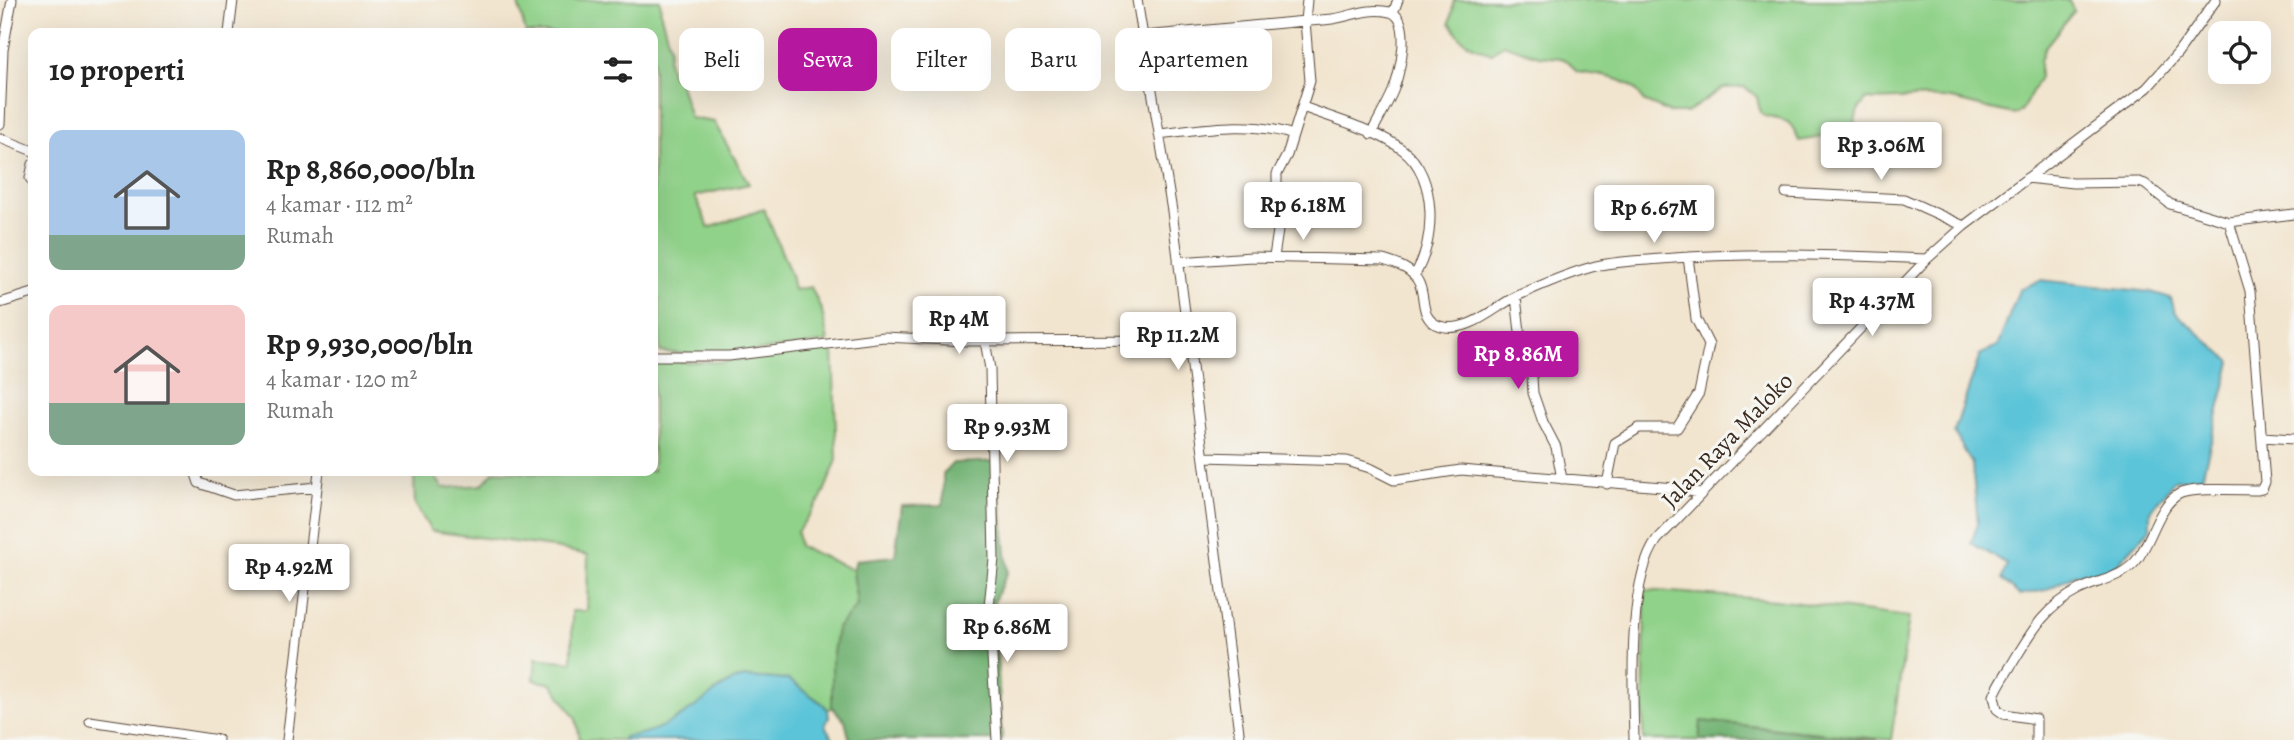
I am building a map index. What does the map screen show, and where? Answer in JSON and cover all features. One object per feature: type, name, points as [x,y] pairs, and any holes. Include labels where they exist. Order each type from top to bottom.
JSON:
[{"type":"street","points":[[0,124],[3,50],[12,0]]},
{"type":"street","points":[[230,28],[233,0]]},
{"type":"street","points":[[1137,0],[1142,28]]},
{"type":"street","points":[[1274,257],[1283,197],[1277,184],[1277,174],[1287,157],[1311,72],[1305,22],[1307,0]]},
{"type":"street","points":[[1393,13],[1398,0]]},
{"type":"street","name":"Jalan Raya Maloko","points":[[1634,740],[1635,623],[1645,563],[1657,540],[1927,259],[1964,226],[2155,81],[2213,1]]},
{"type":"street","points":[[1236,28],[1332,19],[1356,11],[1393,13],[1401,20],[1403,31],[1398,77],[1371,134]]},
{"type":"street","points":[[1152,91],[1189,340],[1240,740]]},
{"type":"street","points":[[1303,107],[1401,148],[1413,159],[1429,197],[1431,211],[1426,249],[1414,276]]},
{"type":"street","points":[[1159,134],[1261,127],[1293,135]]},
{"type":"street","points":[[0,138],[28,149]]},
{"type":"street","points":[[2027,178],[2073,183],[2138,182],[2145,184],[2170,204],[2229,222],[2294,214]]},
{"type":"street","points":[[1786,193],[1904,199],[1964,226]]},
{"type":"street","points":[[2036,740],[2036,719],[2004,714],[1997,709],[1994,696],[2038,621],[2054,605],[2077,591],[2119,574],[2134,564],[2149,541],[2166,504],[2178,494],[2262,489],[2265,482],[2250,291],[2229,222]]},
{"type":"street","points":[[1178,262],[1274,257],[1383,260],[1398,265],[1414,276],[1419,283],[1426,315],[1431,322],[1450,327],[1469,323],[1516,297],[1583,270],[1604,265],[1688,257],[1821,256],[1927,259]]},
{"type":"street","points":[[1607,484],[1615,443],[1639,428],[1676,428],[1699,393],[1709,345],[1696,319],[1688,257]]},
{"type":"street","points":[[0,303],[28,295]]},
{"type":"street","points":[[1516,297],[1520,332],[1531,361],[1534,393],[1543,422],[1556,447],[1562,479]]},
{"type":"street","points":[[658,356],[729,356],[884,337],[985,341],[1189,340]]},
{"type":"street","points":[[985,341],[990,369],[994,559],[989,606],[997,740]]},
{"type":"street","points":[[2262,437],[2294,439]]},
{"type":"street","points":[[1204,457],[1347,461],[1370,468],[1394,480],[1461,470],[1674,488],[1700,493]]},
{"type":"street","points":[[196,476],[199,483],[234,495],[317,487]]},
{"type":"street","points":[[287,740],[318,476]]},
{"type":"street","points":[[90,721],[218,740]]},
{"type":"green space","points":[[517,0],[660,0],[661,15],[670,47],[668,59],[671,74],[679,83],[679,91],[682,91],[690,118],[714,122],[749,184],[695,196],[709,228],[764,209],[791,275],[794,290],[811,287],[822,311],[828,342],[718,356],[660,352],[658,28],[525,28]]},
{"type":"green space","points":[[1454,0],[2069,0],[2074,11],[2045,47],[2040,61],[2040,77],[2022,110],[2016,114],[1940,98],[1867,99],[1858,110],[1852,132],[1799,141],[1789,123],[1763,115],[1757,97],[1745,87],[1723,88],[1686,113],[1671,113],[1643,101],[1632,86],[1624,82],[1577,72],[1568,61],[1561,58],[1539,56],[1503,44],[1491,54],[1463,40],[1450,23]]},
{"type":"green space","points":[[833,348],[837,460],[821,499],[797,532],[799,546],[853,570],[857,606],[837,629],[832,660],[832,707],[828,710],[789,680],[746,677],[720,688],[661,728],[638,736],[624,737],[623,740],[580,740],[576,719],[552,684],[534,680],[536,658],[572,662],[572,611],[587,611],[588,555],[545,546],[431,531],[415,504],[414,476],[434,476],[443,488],[482,485],[490,476],[658,476],[658,362],[721,362]]},
{"type":"green space","points":[[996,461],[1008,571],[994,601],[1002,740],[852,740],[845,721],[832,707],[832,660],[837,628],[857,606],[853,570],[856,560],[895,556],[902,506],[943,505],[943,474],[953,463]]},
{"type":"green space","points":[[1645,590],[1776,600],[1909,617],[1891,740],[1702,721],[1699,740],[1643,740]]},
{"type":"green space","points":[[1701,721],[1878,740],[1699,740]]},
{"type":"water","points":[[2040,280],[2151,292],[2171,298],[2175,312],[2231,362],[2202,477],[2175,480],[2150,511],[2150,529],[2109,573],[2076,574],[2046,590],[2019,595],[2002,579],[2007,564],[1971,543],[1978,523],[1972,464],[1954,432],[1980,355],[1998,345],[2019,290]]},
{"type":"water","points":[[746,677],[789,680],[823,704],[829,717],[825,726],[834,740],[623,740],[624,737],[646,733],[666,725],[728,683]]}]
